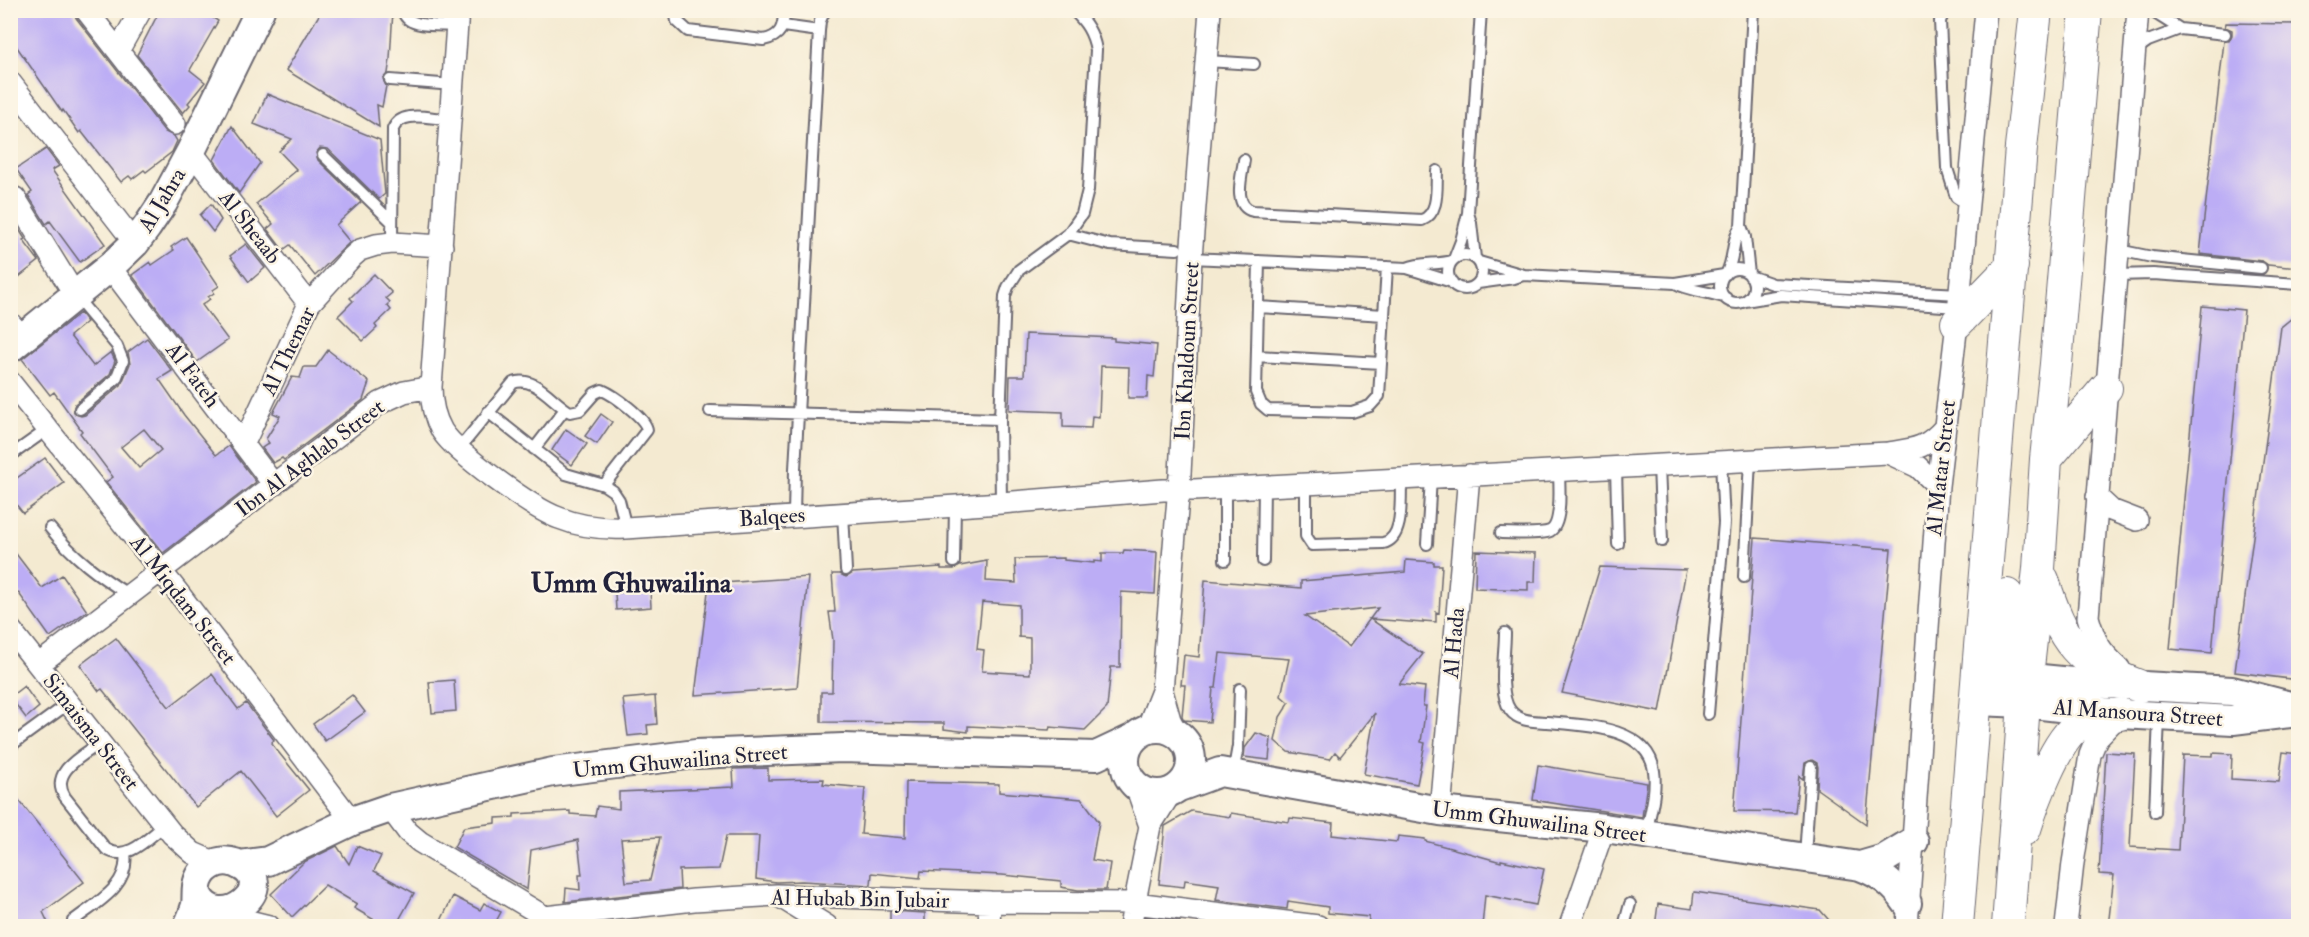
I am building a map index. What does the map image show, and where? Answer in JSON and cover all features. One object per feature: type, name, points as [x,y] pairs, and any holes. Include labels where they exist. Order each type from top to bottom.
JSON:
[{"type":"main road","points":[[2008,927],[2012,873],[2002,686],[2012,273],[2021,148],[2036,10]]},
{"type":"main road","points":[[1957,927],[2002,686],[2039,569],[2046,459],[2086,10]]},
{"type":"main road","points":[[1958,308],[2012,273]]},
{"type":"main road","points":[[2046,459],[2106,388]]},
{"type":"main road","points":[[2039,569],[2057,622],[2071,644],[2098,668],[2139,686]]},
{"type":"main road","points":[[2012,873],[2029,816],[2060,744],[2071,730],[2085,722],[2120,714]]},
{"type":"street","points":[[86,10],[175,124]]},
{"type":"street","points":[[118,51],[141,10]]},
{"type":"street","name":"Al Jahra","points":[[15,336],[75,295],[135,243],[163,203],[191,151],[260,10]]},
{"type":"street","name":"Ibn Khaldoun Street","points":[[1182,738],[1170,720],[1162,691],[1178,491],[1184,253],[1208,61],[1210,10]]},
{"type":"street","name":"Al Matar Street","points":[[1907,915],[1938,486],[1958,308],[1986,10]]},
{"type":"street","points":[[2138,10],[2088,617],[2096,644],[2103,654],[2139,686]]},
{"type":"street","points":[[431,387],[458,18]]},
{"type":"street","points":[[10,82],[135,243]]},
{"type":"street","name":"Al Sheaab","points":[[191,151],[309,304]]},
{"type":"street","points":[[13,195],[75,295]]},
{"type":"street","name":"Al Themar","points":[[244,442],[309,304],[360,250],[376,244],[392,243],[442,246]]},
{"type":"street","name":"Al Fateh","points":[[110,267],[244,442],[274,485]]},
{"type":"street","name":"Al Miqdam Street","points":[[10,382],[161,570],[352,821]]},
{"type":"street","name":"Balqees","points":[[431,387],[431,398],[437,421],[450,441],[518,495],[556,518],[591,527],[626,528],[1162,490],[1225,489],[1888,453],[1913,450],[1927,444],[1945,427]]},
{"type":"street","name":"Ibn Al Aghlab Street","points":[[39,664],[380,403],[404,392],[431,387]]},
{"type":"street","points":[[1888,453],[1918,466],[1938,486]]},
{"type":"street","name":"Al Hada","points":[[1440,812],[1469,476]]},
{"type":"street","points":[[2097,497],[2111,510],[2137,520]]},
{"type":"street","name":"Simaisma Street","points":[[10,629],[168,830],[193,853],[230,896],[270,927]]},
{"type":"street","name":"Al Mansoura Street","points":[[2002,686],[2139,686],[2232,692],[2298,710]]},
{"type":"street","name":"Al Mansoura Street","points":[[2002,686],[2120,714],[2233,720],[2298,710]]},
{"type":"street","name":"Ibn Khaldoun Street","points":[[1139,734],[1162,691]]},
{"type":"street","points":[[2066,927],[2073,863],[2090,755],[2097,738],[2120,714]]},
{"type":"street","points":[[1150,826],[1125,756],[1139,734],[1162,727],[1182,738],[1226,773]]},
{"type":"street","name":"Umm Ghuwailina Street","points":[[230,896],[259,863],[278,857],[352,821],[390,808],[553,772],[696,754],[843,748],[1096,756],[1139,734]]},
{"type":"street","points":[[1130,927],[1150,826],[1176,789],[1187,778],[1191,767],[1191,755],[1182,738]]},
{"type":"street","name":"Umm Ghuwailina Street","points":[[1096,756],[1132,780]]},
{"type":"street","points":[[1132,780],[1147,793],[1160,794],[1226,773]]},
{"type":"street","name":"Umm Ghuwailina Street","points":[[1226,773],[1440,812],[1604,828],[1860,866],[1882,876],[1892,884],[1907,915]]},
{"type":"street","points":[[390,808],[403,827],[420,842],[553,922]]},
{"type":"street","points":[[1570,927],[1604,828]]},
{"type":"street","name":"Simaisma Street","points":[[168,830],[197,891]]},
{"type":"street","name":"Umm Ghuwailina Street","points":[[1860,866],[1884,859],[1914,842]]},
{"type":"street","points":[[188,927],[197,891],[204,871],[230,896],[206,910],[197,891]]},
{"type":"street","points":[[777,895],[827,927]]},
{"type":"street","name":"Al Hubab Bin Jubair","points":[[553,922],[694,900],[777,895],[990,902],[1135,903],[1318,927]]},
{"type":"street","points":[[989,927],[990,902]]},
{"type":"lane","points":[[403,10],[405,17],[411,23],[458,18]]},
{"type":"lane","points":[[675,10],[677,21],[682,27],[696,33],[764,40],[772,39],[779,34],[783,26],[784,10]]},
{"type":"lane","points":[[794,515],[819,32],[820,21],[825,10]]},
{"type":"lane","points":[[1001,503],[1000,419],[1004,306],[1008,287],[1026,263],[1068,234],[1082,214],[1088,190],[1096,50],[1086,24],[1073,10]]},
{"type":"lane","points":[[1452,282],[1448,274],[1461,241],[1468,213],[1480,10]]},
{"type":"lane","points":[[1745,301],[1753,293],[1754,287],[1749,275],[1745,237],[1741,226],[1753,10]]},
{"type":"lane","points":[[1945,10],[1940,21],[1947,168],[1956,197],[1968,205]]},
{"type":"lane","points":[[2150,10],[2180,29],[2225,34]]},
{"type":"lane","points":[[783,26],[819,32]]},
{"type":"lane","points":[[2133,51],[2156,38],[2180,29]]},
{"type":"lane","points":[[1208,61],[1254,64]]},
{"type":"lane","points":[[390,80],[454,84]]},
{"type":"lane","points":[[392,243],[393,129],[395,124],[398,120],[408,116],[451,119]]},
{"type":"lane","points":[[323,156],[391,221]]},
{"type":"lane","points":[[1244,160],[1240,199],[1244,208],[1253,211],[1422,220],[1430,216],[1435,208],[1437,171]]},
{"type":"lane","points":[[1468,213],[1477,260],[1482,270],[1478,283]]},
{"type":"lane","points":[[1726,298],[1720,285],[1731,265],[1736,234],[1741,226]]},
{"type":"lane","points":[[1068,234],[1110,245],[1259,261],[1407,268],[1453,260],[1462,255],[1524,275],[1675,283],[1685,280],[1708,280],[1737,269],[1773,284],[1958,308]]},
{"type":"lane","points":[[2118,250],[2152,257],[2261,268]]},
{"type":"lane","points":[[1259,261],[1256,392],[1261,404],[1268,410],[1352,412],[1370,406],[1379,396],[1387,267]]},
{"type":"lane","points":[[1407,268],[1452,282],[1465,289],[1485,281],[1524,275]]},
{"type":"lane","points":[[2116,275],[2152,274],[2298,284]]},
{"type":"lane","points":[[1675,283],[1685,288],[1726,298],[1735,303],[1781,295],[1958,308]]},
{"type":"lane","points":[[75,295],[117,346],[123,361],[116,379],[80,410]]},
{"type":"lane","points":[[1258,307],[1384,315]]},
{"type":"lane","points":[[1257,356],[1381,363]]},
{"type":"lane","points":[[459,449],[508,388],[519,381],[532,384],[570,412],[580,410],[595,393],[602,390],[645,422],[646,435],[603,485]]},
{"type":"lane","points":[[534,449],[565,409]]},
{"type":"lane","points":[[710,411],[1000,419]]},
{"type":"lane","points":[[488,412],[566,474],[603,485],[616,495],[626,528]]},
{"type":"lane","points":[[10,456],[48,429]]},
{"type":"lane","points":[[1744,577],[1750,460]]},
{"type":"lane","points":[[1708,714],[1724,523],[1721,462]]},
{"type":"lane","points":[[1659,465],[1662,541]]},
{"type":"lane","points":[[1616,468],[1618,544]]},
{"type":"lane","points":[[1502,533],[1547,532],[1554,528],[1558,519],[1559,471]]},
{"type":"lane","points":[[1427,544],[1431,478]]},
{"type":"lane","points":[[1306,484],[1306,536],[1309,542],[1316,546],[1383,543],[1396,535],[1401,479]]},
{"type":"lane","points":[[1263,561],[1264,486]]},
{"type":"lane","points":[[1224,560],[1225,489]]},
{"type":"lane","points":[[954,562],[955,506]]},
{"type":"lane","points":[[843,513],[846,570]]},
{"type":"lane","points":[[50,528],[82,563],[129,595]]},
{"type":"lane","points":[[1505,633],[1504,695],[1510,711],[1523,720],[1574,724],[1621,733],[1634,738],[1643,746],[1653,763],[1655,772],[1646,835]]},
{"type":"lane","points":[[1226,773],[1238,746],[1240,689]]},
{"type":"lane","points":[[10,746],[69,703]]},
{"type":"lane","points":[[2155,812],[2160,715]]},
{"type":"lane","points":[[100,743],[62,773],[60,790],[106,849],[112,853],[125,854],[168,830]]},
{"type":"lane","points":[[1805,859],[1811,767]]},
{"type":"lane","points":[[74,921],[121,881],[126,869],[125,854]]},
{"type":"lane","points":[[1624,927],[1630,904]]},
{"type":"building","points":[[10,10],[73,10],[76,18],[165,132],[174,136],[177,141],[172,152],[146,172],[144,170],[132,179],[129,176],[121,182],[81,131],[79,133],[63,110],[62,112],[10,37]]},
{"type":"building","points":[[160,10],[201,10],[218,21],[190,70],[205,82],[183,113],[137,55]]},
{"type":"building","points":[[322,10],[393,10],[388,73],[383,79],[386,86],[382,107],[377,105],[379,127],[286,70]]},
{"type":"building","points":[[2226,23],[2298,24],[2298,268],[2268,265],[2262,261],[2200,254],[2224,41],[2229,41],[2232,35],[2232,30],[2225,27]]},
{"type":"building","points":[[267,94],[380,140],[385,194],[379,199],[328,149],[320,148],[316,153],[318,160],[361,202],[336,225],[350,242],[315,276],[290,245],[283,250],[267,229],[273,224],[256,204],[297,170],[279,151],[292,139],[254,124]]},
{"type":"building","points":[[232,126],[260,163],[239,193],[214,160]]},
{"type":"building","points":[[46,149],[59,166],[52,170],[105,244],[80,262],[50,221],[46,224],[28,195],[32,192],[16,169]]},
{"type":"building","points":[[211,204],[221,220],[213,232],[200,215]]},
{"type":"building","points":[[10,215],[25,239],[23,240],[39,261],[10,284]]},
{"type":"building","points":[[186,237],[219,286],[208,297],[210,299],[202,305],[228,340],[197,362],[132,275],[150,262],[152,265],[174,250],[171,247]]},
{"type":"building","points":[[246,244],[265,268],[249,282],[230,256]]},
{"type":"building","points":[[374,274],[392,293],[386,298],[390,302],[387,305],[391,310],[375,325],[377,328],[363,341],[338,316],[353,301],[350,298]]},
{"type":"building","points":[[2202,306],[2244,310],[2212,653],[2170,649]]},
{"type":"building","points":[[80,313],[87,322],[70,336],[93,366],[111,352],[115,361],[110,374],[75,404],[73,410],[75,414],[81,416],[121,385],[130,364],[128,352],[147,338],[172,371],[159,379],[184,415],[216,455],[229,446],[256,482],[163,553],[106,482],[113,477],[80,433],[82,431],[54,392],[50,395],[22,359]],"holes":[[[144,429],[161,450],[139,468],[121,447]]]},
{"type":"building","points":[[2298,313],[2298,680],[2235,672],[2281,327]]},
{"type":"building","points":[[1026,334],[1114,338],[1114,341],[1157,345],[1154,377],[1148,376],[1147,398],[1128,398],[1129,367],[1101,366],[1099,417],[1092,416],[1091,428],[1063,427],[1063,412],[1009,410],[1010,376],[1024,376]]},
{"type":"building","points":[[328,350],[369,382],[363,400],[284,460],[282,458],[273,463],[262,448],[269,443],[266,439],[280,416],[273,413],[292,377],[300,378],[304,367],[316,367]]},
{"type":"building","points":[[601,414],[612,422],[597,444],[585,436]]},
{"type":"building","points":[[566,429],[587,444],[572,465],[552,450]]},
{"type":"building","points":[[45,458],[64,483],[23,513],[10,497],[10,483]]},
{"type":"building","points":[[1755,538],[1891,549],[1866,824],[1817,789],[1818,767],[1817,763],[1812,760],[1805,763],[1803,779],[1799,776],[1795,812],[1734,811]]},
{"type":"building","points":[[10,546],[42,588],[62,575],[87,611],[50,637],[18,592],[10,598]]},
{"type":"building","points":[[1124,550],[1157,552],[1155,594],[1121,592],[1120,667],[1111,667],[1107,708],[1085,730],[1050,727],[1049,730],[968,726],[968,732],[944,729],[944,723],[821,722],[821,692],[832,692],[833,640],[829,612],[835,612],[832,574],[846,577],[853,573],[941,567],[941,569],[954,569],[987,561],[986,581],[1016,583],[1015,559],[1064,558],[1064,560],[1094,563],[1094,561],[1102,562],[1102,553],[1123,553]],"holes":[[[982,602],[1019,605],[1019,637],[1030,638],[1030,674],[982,671],[984,650],[977,649]]]},
{"type":"building","points":[[1476,551],[1536,553],[1535,582],[1528,582],[1528,590],[1475,588]]},
{"type":"building","points":[[1406,560],[1434,562],[1434,565],[1442,565],[1439,613],[1436,612],[1436,622],[1370,619],[1423,654],[1399,684],[1425,687],[1423,706],[1426,706],[1421,742],[1425,743],[1417,784],[1364,774],[1375,713],[1340,757],[1335,752],[1330,759],[1288,752],[1275,741],[1280,717],[1289,703],[1281,696],[1289,659],[1220,653],[1216,688],[1213,688],[1210,722],[1184,720],[1182,716],[1185,685],[1181,685],[1184,655],[1199,657],[1205,580],[1301,588],[1301,581],[1405,572]],"holes":[[[1378,608],[1349,647],[1305,616]]]},
{"type":"building","points":[[1600,567],[1686,570],[1660,712],[1562,693]]},
{"type":"building","points":[[808,577],[797,688],[695,695],[709,584]]},
{"type":"building","points":[[650,590],[651,607],[616,610],[615,593]]},
{"type":"building","points":[[116,638],[169,707],[212,674],[238,709],[246,703],[274,740],[271,743],[309,790],[276,816],[241,771],[196,807],[102,689],[99,691],[80,665]]},
{"type":"building","points":[[454,680],[456,711],[432,713],[429,682]]},
{"type":"building","points":[[24,686],[39,707],[26,718],[10,697]]},
{"type":"building","points":[[352,695],[365,712],[325,741],[313,724]]},
{"type":"building","points":[[655,696],[657,724],[647,725],[648,734],[628,736],[623,699]]},
{"type":"building","points":[[1256,733],[1271,738],[1269,760],[1244,757],[1245,748]]},
{"type":"building","points":[[2106,752],[2135,754],[2130,847],[2178,850],[2183,755],[2232,754],[2231,779],[2279,782],[2283,752],[2298,754],[2298,927],[2108,927],[2114,875],[2099,874]]},
{"type":"building","points":[[1538,765],[1647,783],[1642,817],[1533,800]]},
{"type":"building","points":[[768,768],[768,780],[824,779],[823,784],[865,788],[861,834],[905,838],[906,782],[999,784],[999,792],[1082,799],[1099,822],[1092,860],[1110,863],[1106,890],[1078,890],[1061,887],[1061,881],[921,871],[920,878],[872,873],[871,885],[802,881],[776,882],[756,879],[759,836],[726,836],[719,869],[679,870],[680,889],[565,902],[566,888],[580,890],[579,875],[582,875],[578,840],[531,850],[527,890],[454,847],[464,827],[496,823],[496,818],[514,817],[514,814],[570,811],[570,814],[595,816],[597,806],[619,809],[619,792],[734,787],[733,769]],"holes":[[[660,837],[650,880],[626,882],[621,839]]]},
{"type":"building","points":[[10,789],[84,882],[43,912],[50,927],[10,927]]},
{"type":"building","points":[[1191,811],[1230,817],[1231,813],[1289,822],[1290,818],[1333,823],[1332,835],[1397,842],[1398,836],[1425,839],[1425,841],[1501,862],[1501,860],[1544,869],[1536,905],[1485,895],[1482,927],[1368,927],[1369,917],[1328,913],[1328,907],[1288,901],[1287,909],[1216,900],[1219,885],[1185,880],[1184,887],[1159,884],[1165,826]]},
{"type":"building","points":[[337,846],[349,864],[357,846],[381,856],[374,871],[414,893],[395,927],[386,927],[354,908],[357,904],[325,885],[292,917],[271,894],[304,862]]},
{"type":"building","points":[[1694,892],[1820,910],[1835,927],[1655,927],[1658,904],[1692,909]]},
{"type":"building","points":[[453,896],[480,910],[484,903],[501,912],[493,927],[438,927]]},
{"type":"building","points":[[890,911],[925,913],[925,927],[890,927]]},
{"type":"building","points":[[1145,917],[1180,921],[1179,927],[1143,927]]},
{"type":"district","name":"Umm Ghuwailina","points":[[631,583]]}]
